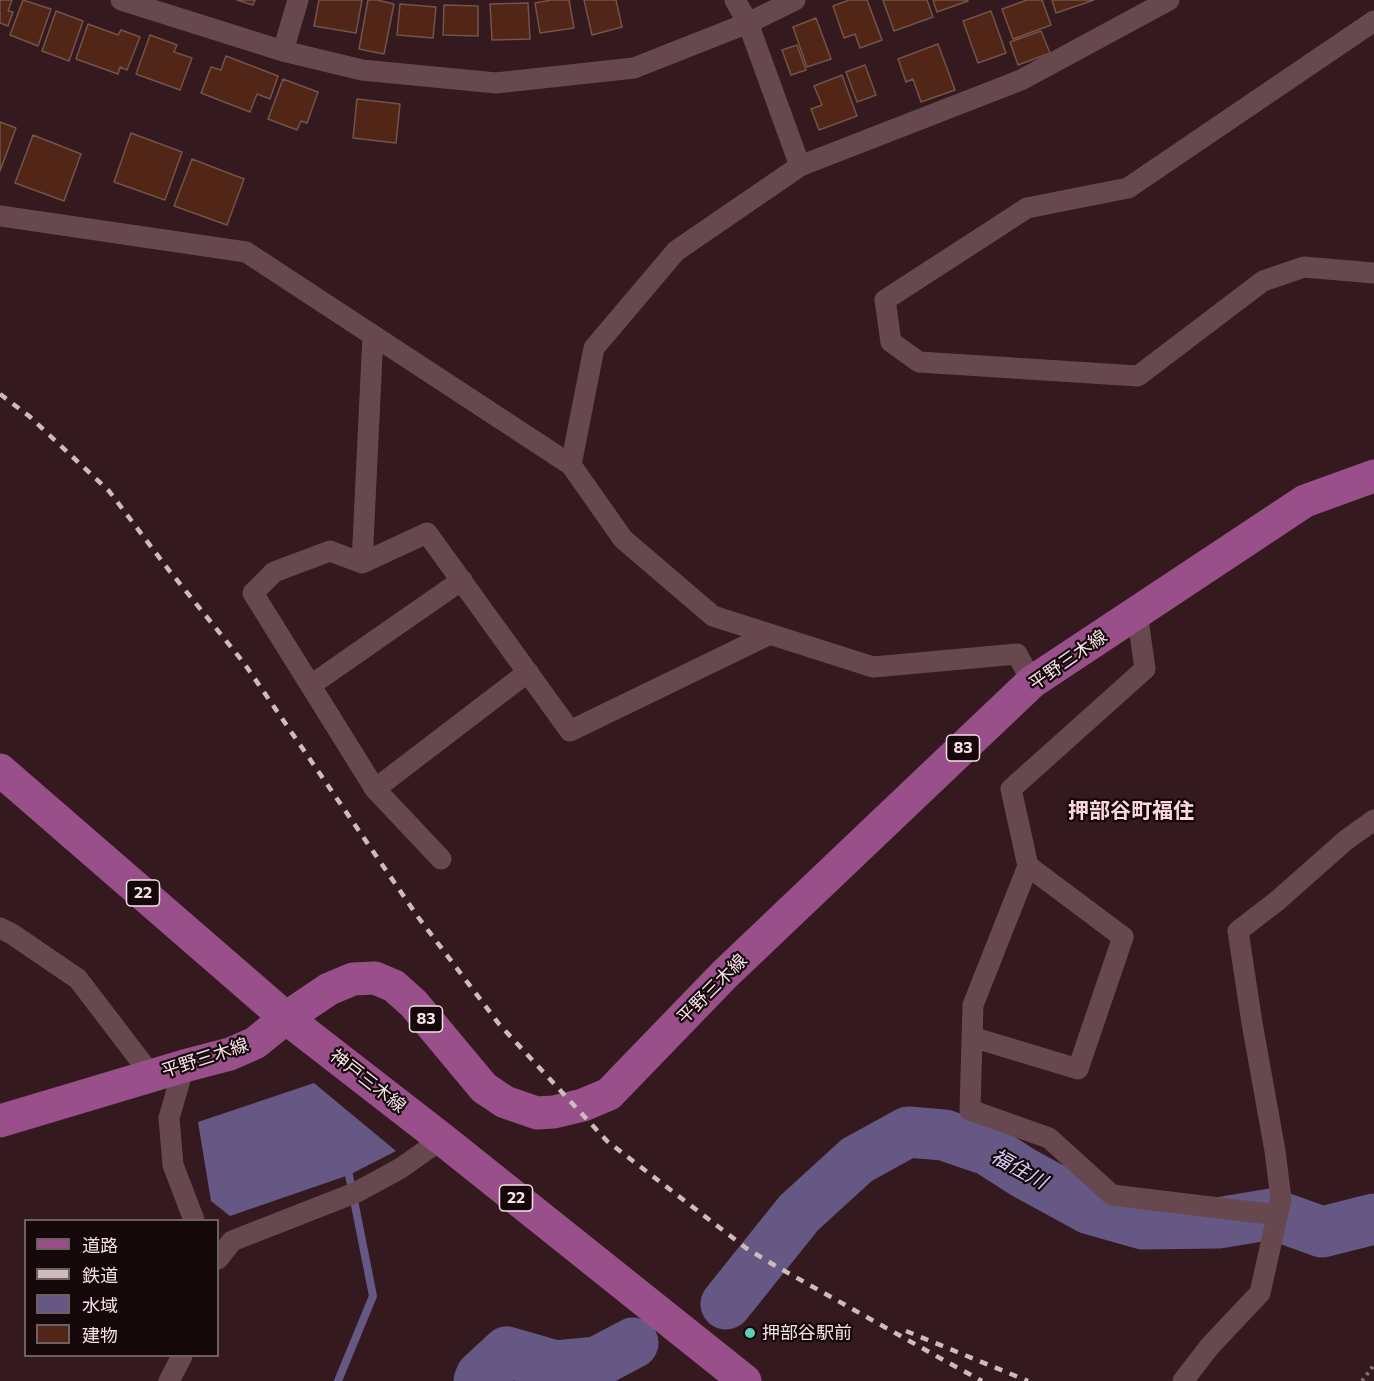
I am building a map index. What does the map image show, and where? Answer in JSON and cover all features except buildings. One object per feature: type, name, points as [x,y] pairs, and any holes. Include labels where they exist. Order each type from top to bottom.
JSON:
[{"type":"main road","name":"平野三木線","points":[[0,1121],[230,1054],[255,1043],[286,1018],[329,989],[353,979],[375,978],[394,986],[414,1004],[484,1088],[505,1102],[537,1113],[554,1112],[583,1106],[609,1094],[724,975],[1032,682],[1305,501],[1374,476]]},
{"type":"main road","name":"神戸三木線","points":[[0,770],[286,1018],[442,1139],[745,1381]]},
{"type":"street","points":[[121,0],[283,51],[362,70],[496,83],[634,68],[748,23],[795,0]]},
{"type":"street","points":[[283,51],[298,0]]},
{"type":"street","points":[[735,0],[748,23],[800,166]]},
{"type":"street","points":[[571,465],[594,348],[676,251],[800,166],[1021,80],[1169,0]]},
{"type":"street","points":[[1374,21],[1128,188],[1027,208],[885,300],[891,342],[919,362],[1138,376],[1263,281],[1304,267],[1374,273]]},
{"type":"street","points":[[0,216],[246,252],[571,465],[622,539],[713,616],[873,667],[1017,654],[1032,682]]},
{"type":"street","points":[[362,563],[373,335]]},
{"type":"street","points":[[441,859],[375,789],[253,593],[274,572],[330,551],[362,563],[427,533],[570,730],[770,634]]},
{"type":"street","points":[[311,685],[462,580]]},
{"type":"street","points":[[1137,612],[1145,669],[1011,789],[1028,866],[973,1005],[970,1110],[1049,1138],[1112,1195],[1277,1215]]},
{"type":"street","points":[[375,789],[528,672]]},
{"type":"street","points":[[1183,1381],[1210,1346],[1260,1293],[1281,1199],[1238,932],[1346,840],[1374,820]]},
{"type":"street","points":[[972,1037],[1078,1069],[1123,937],[1028,866]]},
{"type":"street","points":[[0,928],[78,980],[152,1076]]},
{"type":"street","points":[[184,1066],[169,1118],[173,1165],[193,1219]]},
{"type":"street","points":[[219,1258],[232,1242],[353,1194],[400,1168],[442,1139]]},
{"type":"street","points":[[169,1381],[181,1357]]},
{"type":"path","points":[[1362,1381],[1374,1365]]},
{"type":"water","points":[[314,1083],[396,1151],[349,1175],[230,1216],[211,1201],[198,1122]]},
{"type":"waterway","name":"福住川","points":[[726,1304],[799,1213],[857,1160],[908,1132],[944,1135],[988,1150],[1024,1173],[1090,1209],[1143,1224],[1218,1223],[1272,1214],[1322,1232],[1374,1219]]},
{"type":"waterway","points":[[338,1381],[373,1296],[349,1175]]},
{"type":"waterway","name":"福住川","points":[[479,1381],[481,1376],[507,1352],[556,1366],[597,1362],[633,1343]]},
{"type":"railway","points":[[0,394],[29,416],[109,491],[244,663],[418,917],[499,1024],[607,1141],[746,1248],[982,1381]]},
{"type":"railway","points":[[906,1331],[1028,1381]]},
{"type":"place","name":"押部谷駅前","points":[[750,1333]]},
{"type":"district","name":"押部谷町福住","points":[[1131,811]]}]
